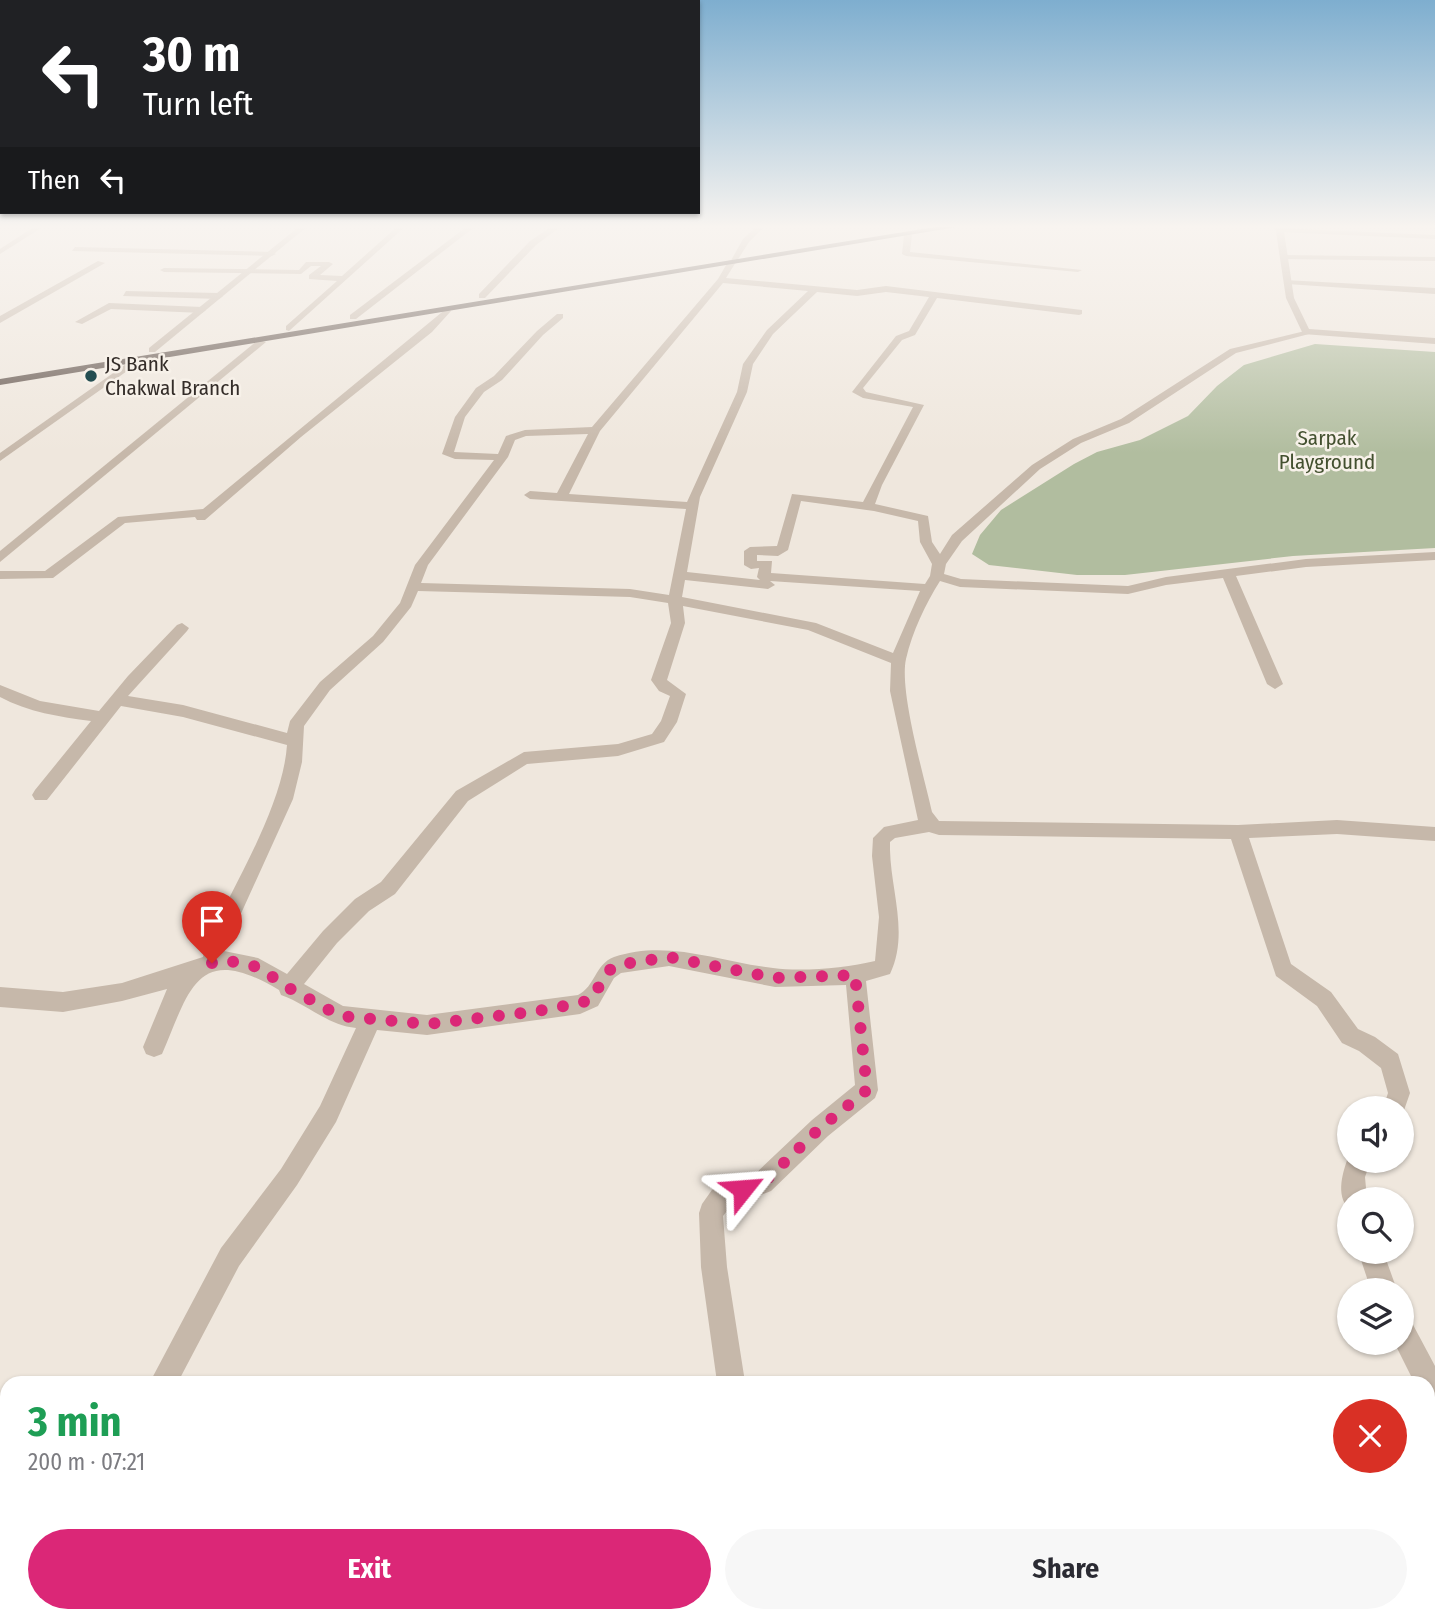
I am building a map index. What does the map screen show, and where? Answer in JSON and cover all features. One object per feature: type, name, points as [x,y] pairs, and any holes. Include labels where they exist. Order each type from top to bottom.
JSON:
[{"type":"highway","points":[[0,374],[453,301]]},
{"type":"highway","points":[[0,382],[504,301]]},
{"type":"street","points":[[0,320],[34,301]]},
{"type":"street","points":[[152,350],[213,301]]},
{"type":"street","points":[[289,328],[319,301]]},
{"type":"street","points":[[354,317],[375,301]]},
{"type":"street","points":[[561,497],[595,430],[704,301]]},
{"type":"street","points":[[289,988],[331,937],[362,905],[388,888],[462,796],[524,758],[618,750],[657,738],[669,722],[678,694],[664,687],[659,680],[678,623],[675,600],[692,506],[742,392],[748,364],[770,332],[803,301]]},
{"type":"street","points":[[868,506],[876,485],[919,405],[863,395],[857,392],[858,388],[899,338],[912,332],[931,301]]},
{"type":"street","points":[[983,301],[1079,312]]},
{"type":"street","points":[[1291,301],[1306,332]]},
{"type":"street","points":[[79,322],[109,306],[202,310]]},
{"type":"street","points":[[0,575],[48,575],[122,520],[204,514],[429,330],[447,311]]},
{"type":"street","points":[[502,457],[455,456],[448,454],[448,450],[460,417],[480,390],[498,378],[540,333],[560,316]]},
{"type":"street","points":[[929,825],[923,812],[898,691],[898,660],[921,600],[957,538],[1036,467],[1077,441],[1125,421],[1233,351],[1306,332],[1435,341]]},
{"type":"street","points":[[0,558],[261,342]]},
{"type":"street","points":[[0,458],[139,359]]},
{"type":"street","points":[[154,1047],[177,989],[203,968],[285,799],[294,762],[296,725],[325,686],[378,639],[406,604],[422,565],[502,457],[510,438],[516,435],[595,430]]},
{"type":"street","points":[[530,495],[692,506]]},
{"type":"street","points":[[763,595],[767,564],[751,565],[750,551],[778,552],[783,547],[796,497],[868,506],[925,519],[926,542],[935,576]]},
{"type":"street","points":[[413,587],[630,593],[675,600],[763,595],[935,576],[960,583],[1128,590],[1166,581],[1306,563],[1435,556]]},
{"type":"street","points":[[1228,573],[1275,684]]},
{"type":"street","points":[[679,575],[763,595],[811,626],[898,660]]},
{"type":"street","points":[[41,795],[117,700],[182,628]]},
{"type":"street","points":[[0,690],[23,703],[48,711],[103,717]]},
{"type":"street","points":[[117,700],[183,711],[295,741]]},
{"type":"street","points":[[0,997],[63,1002],[122,992],[225,960],[258,967],[289,988],[340,1016],[427,1024],[570,1006],[592,999],[607,972],[617,965],[669,957],[775,978],[855,975],[883,968],[889,949],[886,889],[881,857],[882,838],[890,832],[929,825],[939,828],[1238,832],[1274,827],[1348,827],[1435,834]]},
{"type":"street","points":[[1238,832],[1283,970],[1324,999],[1350,1036],[1367,1044],[1390,1062],[1398,1096]]},
{"type":"street","points":[[730,1376],[714,1267],[711,1213],[723,1196],[763,1183],[820,1128],[867,1090],[855,975]]},
{"type":"street","points":[[167,1376],[230,1258],[289,1177],[328,1114],[371,1019]]},
{"type":"street","points":[[1414,1353],[1426,1376]]},
{"type":"green space","name":"Sarpak Playground","points":[[1315,344],[1435,352],[1435,548],[1293,556],[1125,575],[1077,575],[989,565],[972,554],[980,535],[1001,510],[1074,464],[1097,452],[1140,440],[1188,416],[1217,386],[1244,365]]},
{"type":"place","name":"JS Bank Chakwal Branch","points":[[91,376]]},
{"type":"route","points":[[212,963],[225,960],[258,967],[289,988],[340,1016],[427,1024],[532,1012],[580,1003],[592,999],[601,980],[617,965],[669,957],[775,978],[855,975],[867,1090],[820,1128],[763,1183],[743,1189]]}]
